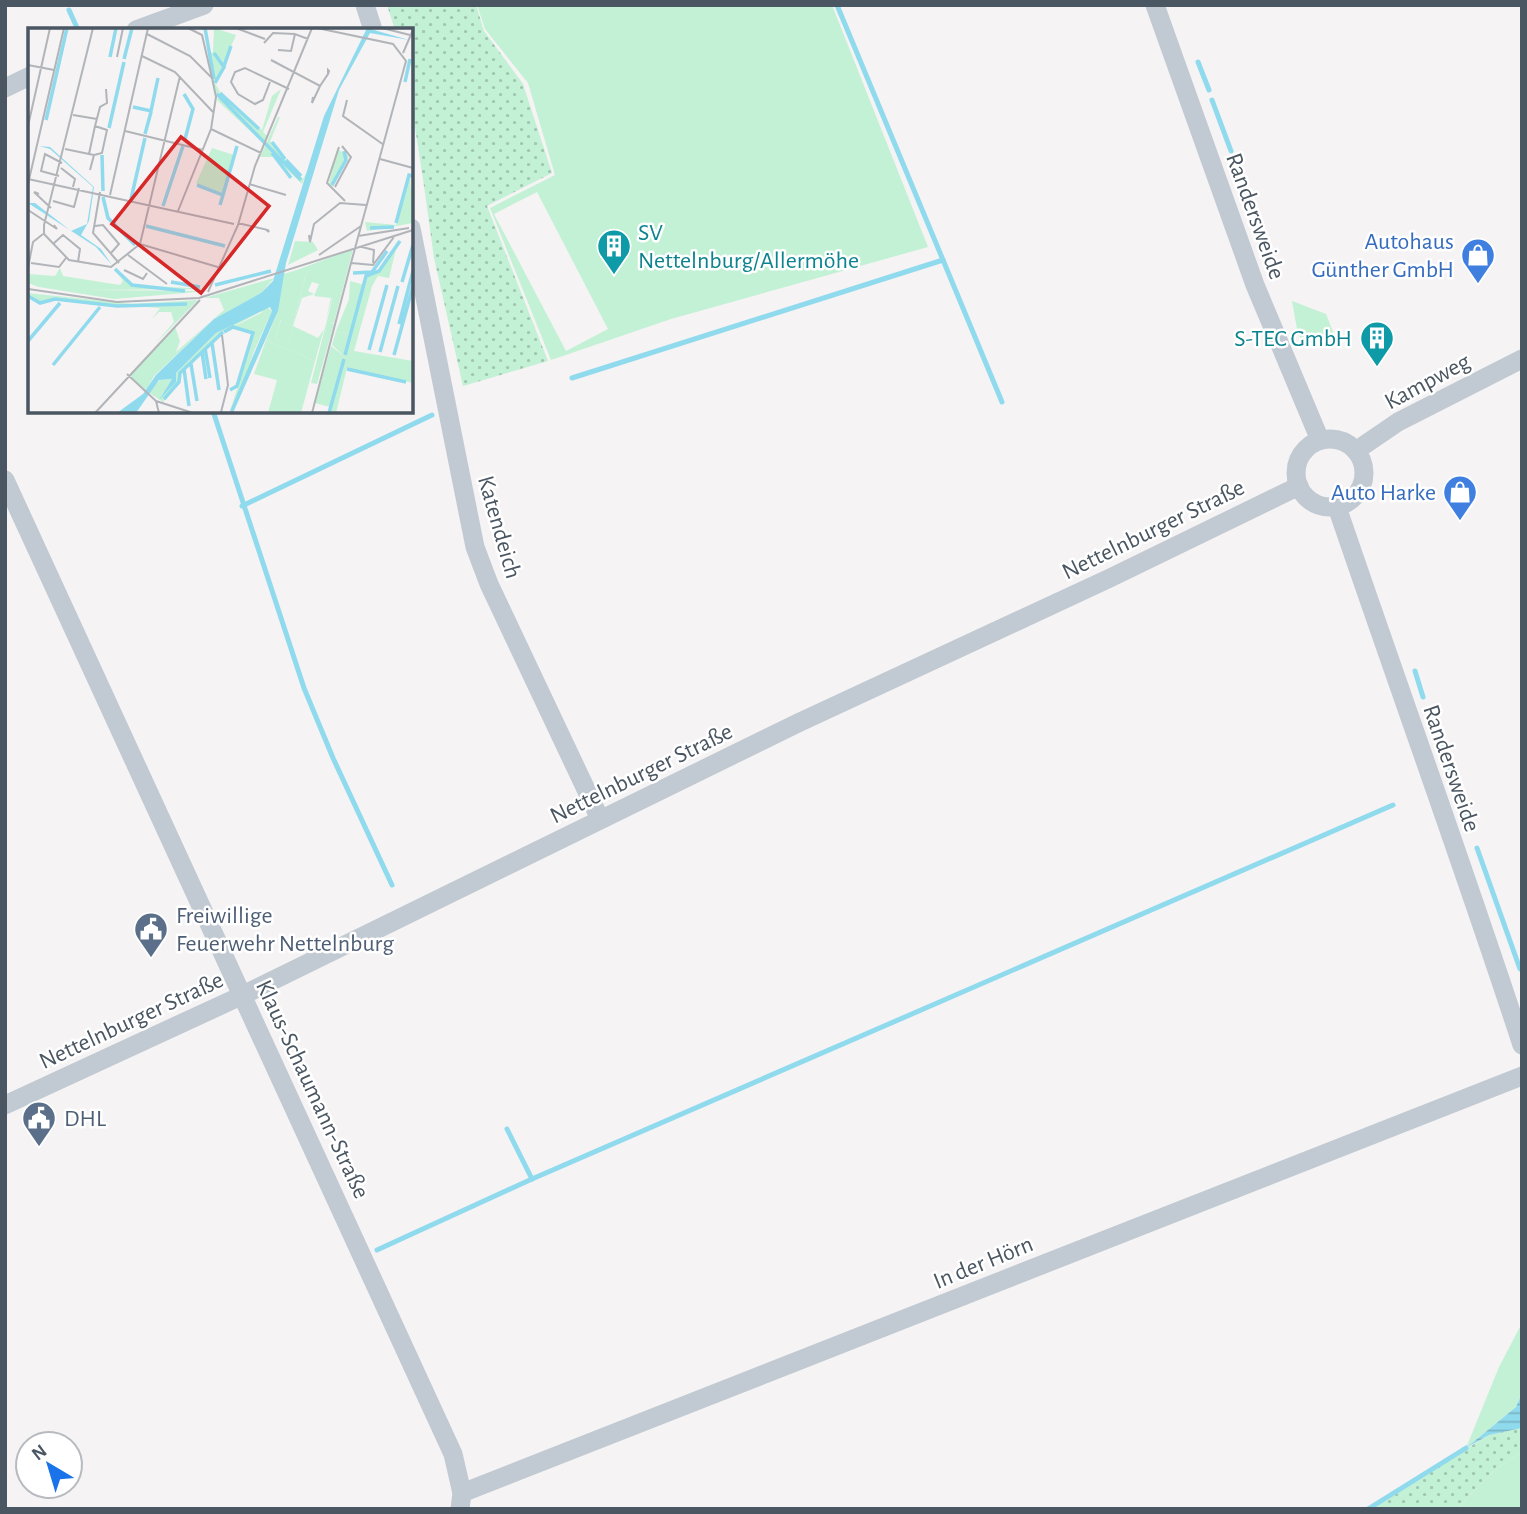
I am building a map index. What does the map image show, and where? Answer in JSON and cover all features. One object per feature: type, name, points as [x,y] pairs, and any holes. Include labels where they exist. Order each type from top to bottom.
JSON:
[{"type":"street","points":[[141,28],[204,5]]},
{"type":"street","points":[[365,5],[372,28]]},
{"type":"street","name":"Randersweide","points":[[1155,5],[1255,285],[1320,440]]},
{"type":"street","points":[[5,88],[28,77]]},
{"type":"street","name":"Katendeich","points":[[413,238],[475,547],[489,584],[600,819]]},
{"type":"street","name":"Kampweg","points":[[1357,450],[1398,422],[1522,359]]},
{"type":"street","points":[[1320,440],[1342,440],[1357,450],[1364,464],[1365,475],[1362,486],[1347,503],[1337,507],[1325,507],[1314,503],[1298,486],[1297,463],[1310,445],[1320,440]]},
{"type":"street","name":"Klaus-Schaumann-Straße","points":[[5,480],[453,1454],[461,1501]]},
{"type":"street","name":"Nettelnburger Straße","points":[[5,1105],[243,995],[868,689],[1110,578],[1298,486]]},
{"type":"street","name":"Randersweide","points":[[1337,507],[1522,1045]]},
{"type":"street","name":"In der Hörn","points":[[461,1501],[620,1432],[1522,1076]]},
{"type":"green space","points":[[387,5],[476,5],[484,31],[523,84],[552,173],[487,206],[548,361],[463,386],[434,258],[413,114],[413,28],[394,28]]},
{"type":"green space","points":[[477,5],[832,5],[928,247],[671,319],[551,360],[490,208],[555,175],[528,83],[485,29]],"holes":[[[537,192],[608,329],[566,351],[494,214]]]},
{"type":"green space","points":[[1292,301],[1326,314],[1332,336],[1321,343],[1304,347],[1297,329]]},
{"type":"green space","points":[[1522,1323],[1522,1393],[1516,1407],[1466,1448],[1499,1367]]},
{"type":"green space","points":[[1522,1428],[1522,1453],[1496,1470],[1458,1509],[1368,1509],[1489,1435]]},
{"type":"green space","points":[[1522,1453],[1522,1509],[1458,1509],[1496,1470]]},
{"type":"water","points":[[1522,1393],[1522,1428],[1489,1435],[1466,1448],[1516,1407]]},
{"type":"waterway","points":[[837,5],[943,260]]},
{"type":"waterway","points":[[69,10],[77,28]]},
{"type":"waterway","points":[[1198,62],[1209,90]]},
{"type":"waterway","points":[[1212,100],[1231,151]]},
{"type":"waterway","points":[[1236,165],[1243,187]]},
{"type":"waterway","points":[[572,378],[943,260],[1002,402]]},
{"type":"waterway","points":[[214,413],[304,688],[392,885]]},
{"type":"waterway","points":[[242,506],[432,415]]},
{"type":"waterway","points":[[1415,671],[1423,697]]},
{"type":"waterway","points":[[1431,717],[1451,773]]},
{"type":"waterway","points":[[1456,787],[1468,823]]},
{"type":"waterway","points":[[377,1250],[532,1179],[1393,805]]},
{"type":"waterway","points":[[1477,848],[1520,969]]},
{"type":"waterway","points":[[507,1129],[532,1179]]},
{"type":"waterway","points":[[1368,1509],[1466,1448]]},
{"type":"place","name":"SV Nettelnburg/Allermöhe","points":[[614,276]]},
{"type":"place","name":"Autohaus Günther GmbH","points":[[1478,285]]},
{"type":"place","name":"S-TEC GmbH","points":[[1377,368]]},
{"type":"place","name":"Auto Harke","points":[[1460,522]]},
{"type":"place","name":"Freiwillige Feuerwehr Nettelnburg","points":[[151,959]]},
{"type":"place","name":"DHL","points":[[39,1148]]}]
